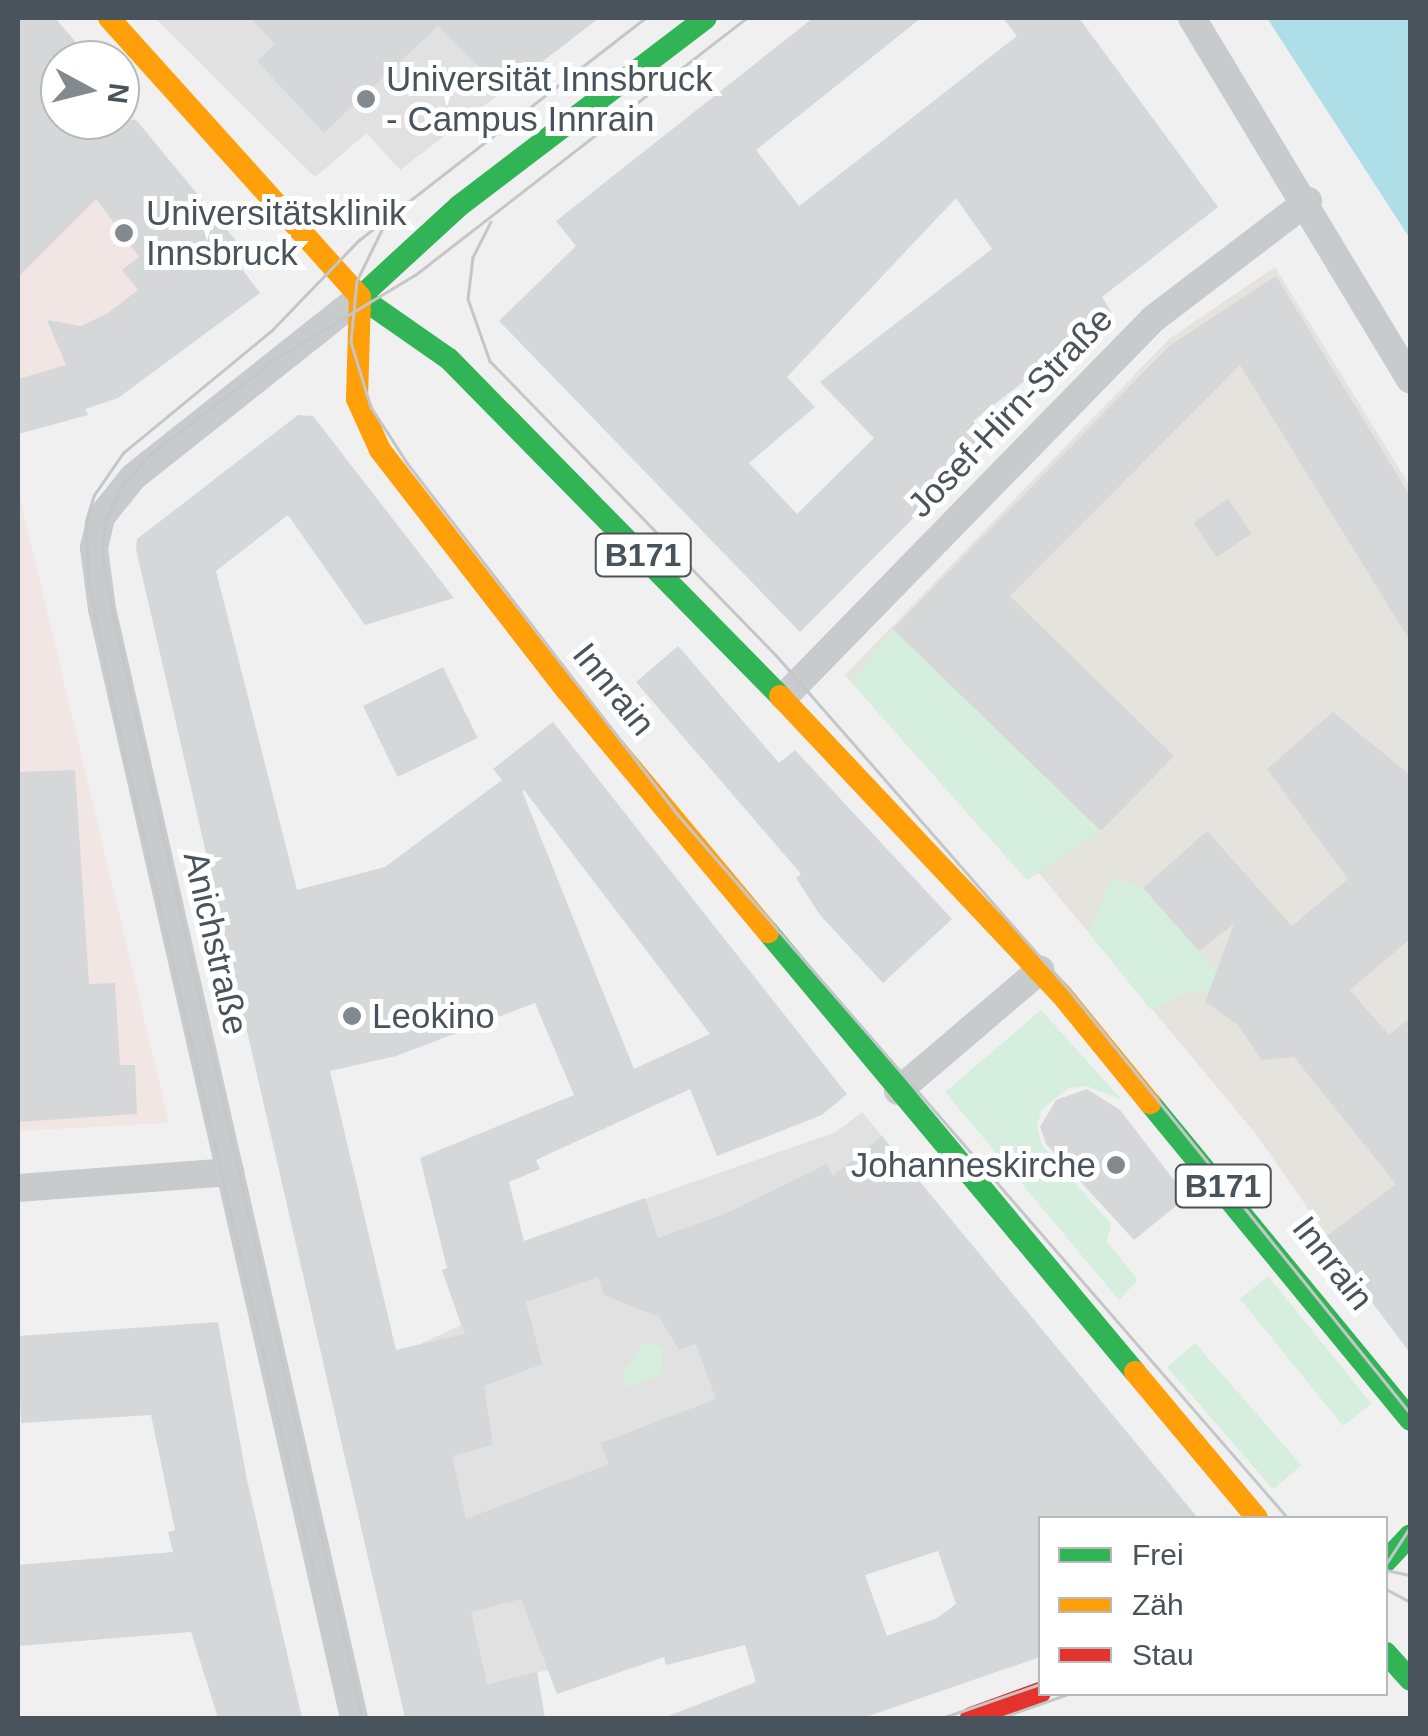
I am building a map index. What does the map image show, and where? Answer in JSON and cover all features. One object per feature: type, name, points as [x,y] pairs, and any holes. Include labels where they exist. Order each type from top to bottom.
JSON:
[{"type":"main road","name":"Innrain","points":[[109,18],[360,297],[438,348],[784,697],[1040,970],[1405,1414],[1410,1437]]},
{"type":"main road","points":[[360,297],[459,206],[706,18]]},
{"type":"main road","name":"Innrain","points":[[360,297],[356,399],[380,450],[567,691],[1255,1516]]},
{"type":"main road","points":[[1388,1559],[1410,1536]]},
{"type":"main road","points":[[1388,1655],[1410,1680]]},
{"type":"main road","points":[[971,1718],[1038,1695]]},
{"type":"street","points":[[1192,18],[1308,202],[1410,379]]},
{"type":"street","name":"Josef-Hirn-Straße","points":[[784,697],[1153,319],[1308,202]]},
{"type":"street","name":"Anichstraße","points":[[354,1718],[102,610],[96,534],[110,502],[133,478],[360,297]]},
{"type":"street","points":[[898,1091],[1040,970]]},
{"type":"street","points":[[18,1188],[230,1172]]},
{"type":"shaded area","name":"Universitätsklinik Innsbruck","points":[[18,18],[55,18],[74,40],[40,40],[40,140],[140,140],[140,124],[252,260],[242,269],[260,293],[118,398],[86,409],[88,415],[18,434]]},
{"type":"shaded area","name":"Universität Innsbruck - Campus Innrain","points":[[155,18],[599,18],[400,170],[367,133],[315,177]]},
{"type":"shaded area","points":[[1275,267],[1410,486],[1410,1353],[1255,1133],[1039,873],[1027,880],[845,675],[1169,339]]},
{"type":"shaded area","points":[[18,489],[169,1123],[18,1131]]},
{"type":"shaded area","points":[[862,1112],[1128,1435],[911,1531],[548,1670],[402,1703],[324,1367],[418,1345],[461,1325],[442,1270],[836,1132]]},
{"type":"green space","points":[[893,629],[1101,831],[1027,880],[851,682]]},
{"type":"green space","points":[[1112,878],[1143,888],[1232,988],[1184,994],[1151,1010],[1089,933]]},
{"type":"green space","points":[[1041,1010],[1122,1100],[1087,1086],[1069,1088],[1042,1109],[1037,1126],[1042,1145],[1111,1224],[1107,1242],[1138,1280],[1119,1300],[945,1092]]},
{"type":"green space","points":[[1268,1276],[1371,1403],[1343,1426],[1240,1299]]},
{"type":"green space","points":[[643,1342],[662,1347],[663,1374],[629,1387],[621,1377]]},
{"type":"green space","points":[[1195,1343],[1301,1465],[1273,1490],[1167,1367]]},
{"type":"water","points":[[1267,18],[1410,18],[1410,240],[1407,234]]},
{"type":"building","name":"Universitätsklinik Innsbruck","points":[[18,18],[55,18],[74,40],[40,40],[40,140],[140,140],[140,125],[252,260],[241,268],[260,293],[118,398],[85,409],[88,415],[18,434],[18,379],[66,365],[47,320],[81,326],[108,313],[138,290],[122,270],[139,257],[96,199],[18,277]]},
{"type":"building","points":[[250,18],[599,18],[504,91],[438,26],[324,133],[257,61],[275,44]]},
{"type":"building","points":[[813,18],[921,18],[756,150],[799,206],[1017,36],[1003,18],[1079,18],[1218,207],[1102,297],[1112,313],[973,421],[991,440],[800,632],[499,321],[576,246],[556,221]],"holes":[[[956,198],[992,249],[820,382],[874,438],[797,514],[749,463],[815,407],[787,377]]]},
{"type":"building","points":[[1276,276],[1410,496],[1410,641],[1240,365],[1010,596],[1174,756],[1101,831],[893,629],[1169,346]]},
{"type":"building","points":[[298,415],[313,416],[454,598],[365,625],[288,515],[216,571],[297,890],[385,867],[502,780],[493,769],[553,722],[847,1094],[822,1115],[717,1156],[690,1089],[536,1160],[540,1169],[509,1182],[524,1241],[645,1198],[658,1238],[727,1213],[827,1164],[833,1176],[882,1136],[1196,1516],[1038,1516],[1038,1658],[863,1718],[663,1718],[756,1682],[745,1645],[666,1665],[664,1657],[557,1694],[521,1599],[471,1612],[487,1684],[537,1672],[545,1718],[405,1718],[136,549],[137,539]],"holes":[[[524,790],[710,1034],[634,1069]],[[535,1003],[574,1095],[420,1158],[447,1268],[442,1270],[465,1334],[396,1350],[330,1071],[396,1056]],[[598,1277],[604,1295],[659,1317],[679,1350],[696,1344],[716,1399],[601,1443],[609,1464],[466,1519],[452,1456],[493,1445],[484,1386],[542,1364],[526,1302]],[[938,1551],[956,1604],[937,1618],[887,1636],[865,1575]]]},
{"type":"building","points":[[1228,499],[1251,534],[1217,557],[1193,522]]},
{"type":"building","points":[[678,646],[779,763],[795,750],[952,919],[883,983],[820,915],[796,878],[801,874],[636,682]]},
{"type":"building","points":[[443,667],[478,738],[398,777],[363,706]]},
{"type":"building","points":[[1333,712],[1410,775],[1410,939],[1350,990],[1389,1035],[1410,1018],[1410,1353],[1324,1238],[1396,1184],[1294,1057],[1262,1060],[1237,1024],[1205,1002],[1234,924],[1199,951],[1143,888],[1207,831],[1292,926],[1348,879],[1267,769]]},
{"type":"building","points":[[75,770],[89,984],[115,983],[120,1065],[135,1065],[137,1114],[18,1122],[18,772]]},
{"type":"building","name":"Johanneskirche","points":[[1087,1089],[1120,1110],[1187,1197],[1134,1240],[1046,1144],[1040,1127],[1056,1100]]},
{"type":"building","points":[[218,1322],[247,1480],[302,1718],[218,1718],[191,1632],[18,1646],[18,1565],[173,1552],[168,1532],[175,1530],[151,1415],[21,1423],[18,1336]]},
{"type":"tram line","points":[[313,1571],[117,722],[88,580],[86,521],[94,495],[123,453],[272,330],[359,240],[645,18]]},
{"type":"tram line","points":[[362,1718],[111,607],[102,552],[105,521],[123,483],[151,454],[275,359],[415,275],[746,18]]},
{"type":"tram line","points":[[491,222],[473,257],[468,299],[490,361],[776,655],[1066,986],[1410,1413]]},
{"type":"tram line","points":[[384,226],[357,281],[351,342],[371,407],[408,464],[674,810],[1286,1516]]},
{"type":"tram line","points":[[1388,1561],[1410,1527]]},
{"type":"tram line","points":[[1388,1570],[1410,1575]]},
{"type":"tram line","points":[[1388,1590],[1410,1602]]},
{"type":"tram line","points":[[942,1718],[1038,1685]]},
{"type":"tram line","points":[[1000,1718],[1062,1696]]},
{"type":"traffic: fast","points":[[360,297],[459,206],[706,18]]},
{"type":"traffic: fast","points":[[360,297],[449,359],[780,696]]},
{"type":"traffic: fast","points":[[768,932],[1135,1372]]},
{"type":"traffic: fast","points":[[1150,1103],[1410,1420]]},
{"type":"traffic: fast","points":[[1388,1559],[1410,1535]]},
{"type":"traffic: fast","points":[[1388,1655],[1410,1680]]},
{"type":"traffic: slow","points":[[109,18],[360,297]]},
{"type":"traffic: slow","points":[[360,297],[357,399],[380,450],[567,691],[768,932]]},
{"type":"traffic: slow","points":[[780,696],[1061,994],[1150,1103]]},
{"type":"traffic: slow","points":[[1135,1372],[1255,1516]]},
{"type":"traffic: jam","points":[[971,1718],[1038,1694]]},
{"type":"place","name":"Universität Innsbruck - Campus Innrain","points":[[366,99]]},
{"type":"place","name":"Universitätsklinik Innsbruck","points":[[124,233]]},
{"type":"place","name":"Leokino","points":[[352,1016]]},
{"type":"place","name":"Johanneskirche","points":[[1116,1165]]}]
